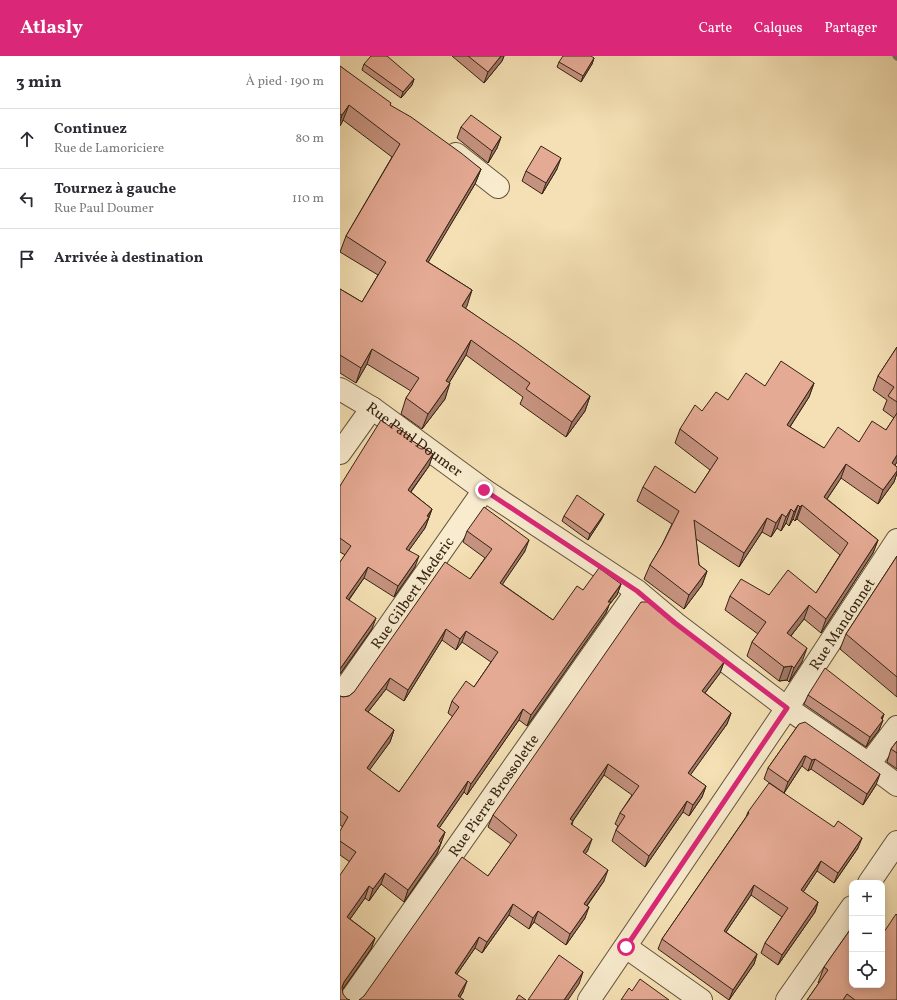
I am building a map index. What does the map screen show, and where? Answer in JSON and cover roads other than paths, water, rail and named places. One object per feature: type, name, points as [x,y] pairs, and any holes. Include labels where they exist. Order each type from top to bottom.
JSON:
[{"type":"street","points":[[443,144],[498,187]]},
{"type":"street","name":"Rue Paul Doumer","points":[[340,389],[372,408],[484,490],[637,591],[675,623],[787,708],[897,785]]},
{"type":"street","points":[[340,453],[372,408]]},
{"type":"street","name":"Rue Gilbert Mederic","points":[[340,696],[484,490]]},
{"type":"street","name":"Rue Mandonnet","points":[[589,1000],[787,708],[897,540]]},
{"type":"street","name":"Rue Pierre Brossolette","points":[[350,1000],[637,591]]},
{"type":"street","points":[[868,764],[897,727]]},
{"type":"street","points":[[871,880],[897,842]]},
{"type":"street","points":[[787,1000],[849,911]]},
{"type":"street","points":[[626,947],[701,1000]]}]
